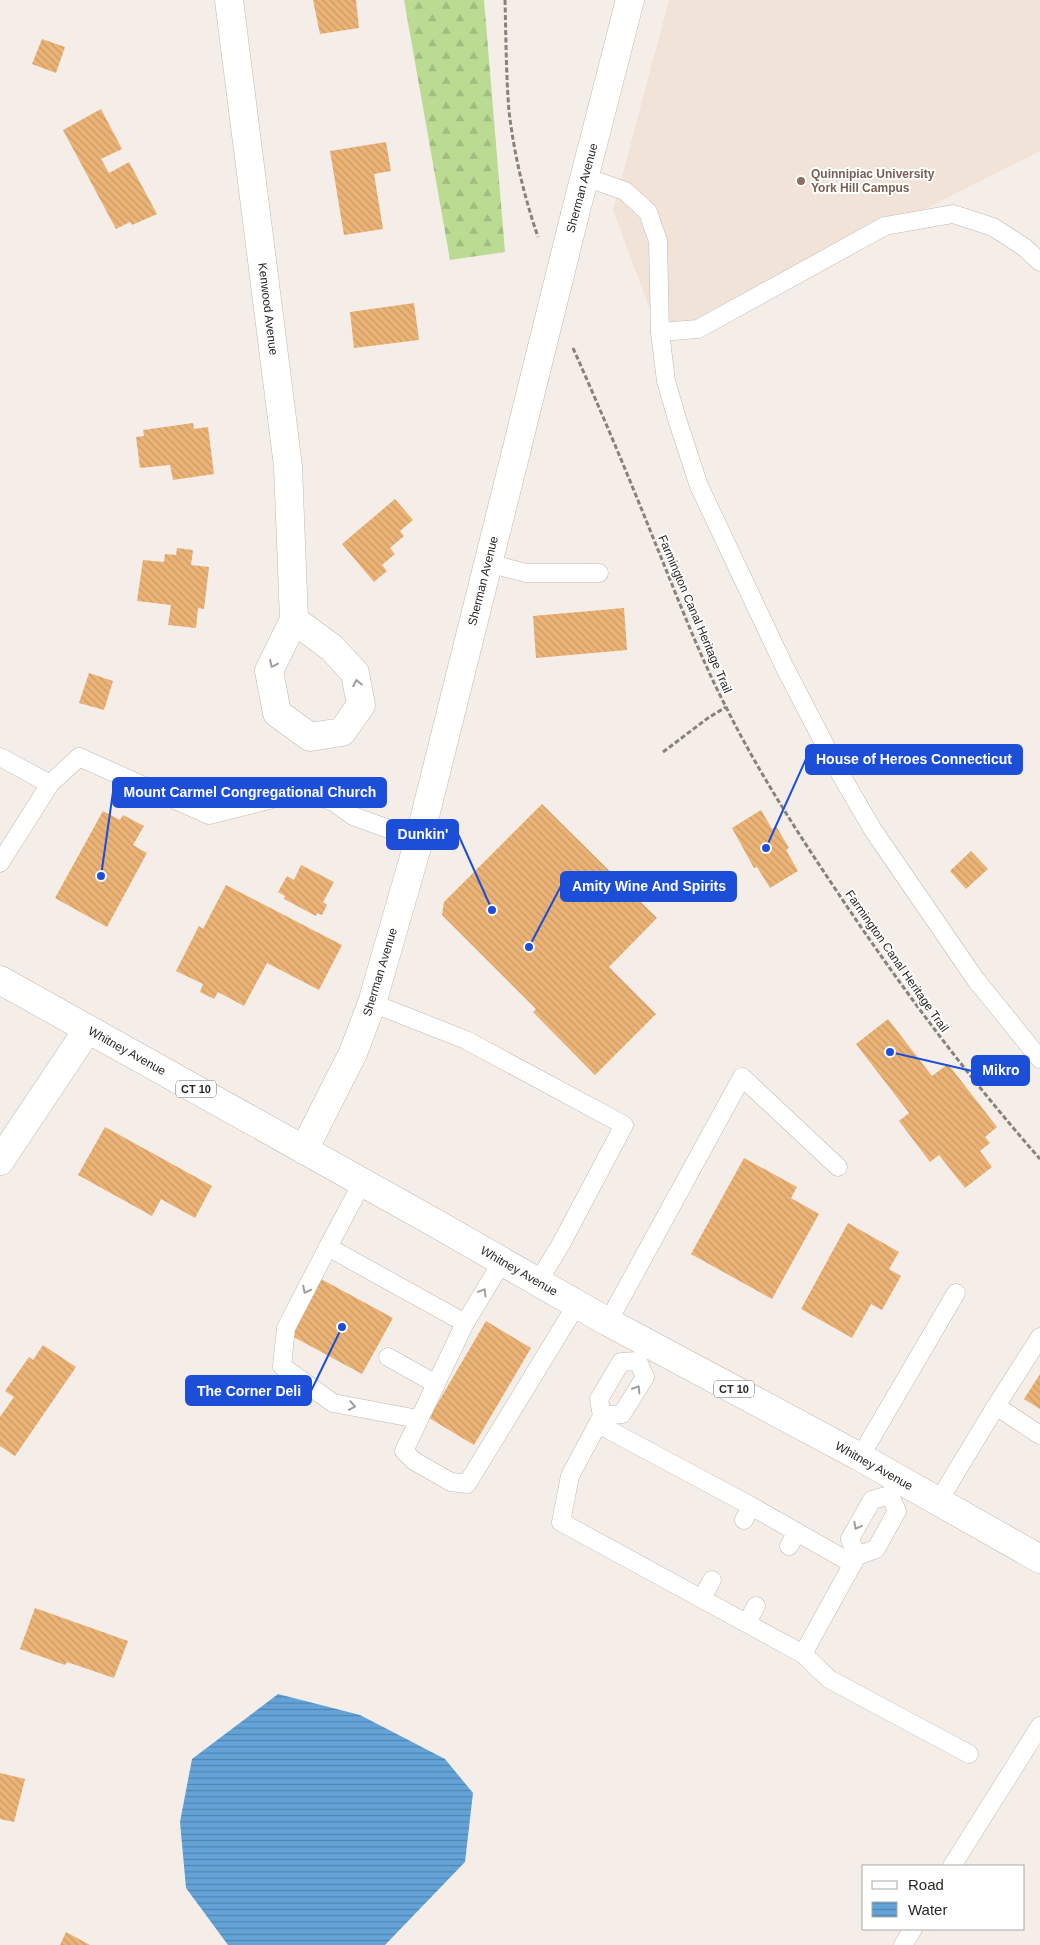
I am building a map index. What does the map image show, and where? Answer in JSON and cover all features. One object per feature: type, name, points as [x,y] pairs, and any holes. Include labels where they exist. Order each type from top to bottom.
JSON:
[{"type":"main road","name":"Kenwood Avenue","points":[[229,0],[288,466],[294,620]]},
{"type":"main road","name":"Sherman Avenue","points":[[304,1150],[353,1053],[372,1003],[419,840],[630,0]]},
{"type":"main road","name":"Whitney Avenue","points":[[0,980],[577,1304],[608,1322],[642,1352],[860,1457],[894,1487],[938,1502],[1040,1559]]},
{"type":"main road","points":[[0,1161],[88,1029]]},
{"type":"lane","points":[[585,177],[625,191],[648,212],[658,241],[660,332],[666,381],[678,422],[699,486],[785,668],[873,830],[976,980],[1029,1048],[1040,1059]]},
{"type":"lane","points":[[660,332],[698,329],[885,226],[953,214],[993,227],[1024,247],[1040,262]]},
{"type":"lane","points":[[488,563],[526,573],[599,573]]},
{"type":"lane","points":[[0,756],[50,784]]},
{"type":"lane","points":[[0,863],[50,784],[79,757],[209,815],[292,794],[314,795],[335,804],[353,816],[419,840]]},
{"type":"lane","points":[[372,1003],[466,1040],[624,1125],[561,1244],[538,1282]]},
{"type":"lane","points":[[608,1322],[742,1077],[838,1166]]},
{"type":"lane","points":[[362,1183],[286,1328],[282,1366],[332,1402],[418,1419]]},
{"type":"lane","points":[[328,1247],[465,1322]]},
{"type":"lane","points":[[502,1262],[465,1322],[404,1450],[414,1461],[451,1482],[467,1484],[577,1304]]},
{"type":"lane","points":[[860,1457],[956,1293]]},
{"type":"lane","points":[[938,1502],[1040,1337]]},
{"type":"lane","points":[[600,1420],[622,1414],[645,1377],[642,1352],[621,1362],[599,1399],[600,1420],[570,1476],[561,1522],[803,1654],[828,1679],[969,1754]]},
{"type":"lane","points":[[388,1357],[436,1384]]},
{"type":"lane","points":[[996,1406],[1040,1435]]},
{"type":"lane","points":[[600,1420],[747,1513],[793,1539],[855,1560]]},
{"type":"lane","points":[[803,1654],[855,1560],[876,1549],[897,1511],[894,1487],[872,1500],[850,1539],[855,1560]]},
{"type":"lane","points":[[702,1598],[712,1580]]},
{"type":"lane","points":[[747,1623],[756,1606]]},
{"type":"lane","points":[[953,1865],[1040,1726]]},
{"type":"lane","points":[[903,1945],[912,1930]]},
{"type":"path","points":[[505,0],[509,110],[514,147],[525,196],[540,243]]},
{"type":"path","name":"Farmington Canal Heritage Trail","points":[[573,348],[619,454],[696,642],[752,757],[784,810],[863,930],[937,1033],[1040,1159]]},
{"type":"path","points":[[663,752],[708,718],[726,707]]},
{"type":"shaded area","name":"Quinnipiac University York Hill Campus","points":[[669,0],[1040,0],[1040,151],[662,342],[613,210]]},
{"type":"green space","points":[[404,0],[484,0],[505,252],[450,260]]},
{"type":"water","points":[[278,1694],[360,1715],[445,1759],[473,1793],[465,1862],[385,1945],[228,1945],[186,1888],[180,1822],[192,1759]]},
{"type":"building","points":[[313,0],[356,0],[359,28],[320,34]]},
{"type":"building","points":[[42,39],[65,47],[56,73],[32,64]]},
{"type":"building","points":[[101,109],[122,149],[101,159],[109,173],[129,162],[157,214],[132,225],[130,222],[116,229],[63,130]]},
{"type":"building","points":[[386,142],[391,171],[374,174],[383,229],[344,235],[330,151]]},
{"type":"building","points":[[414,303],[419,340],[354,348],[350,312]]},
{"type":"building","points":[[193,423],[194,429],[208,427],[214,474],[173,480],[170,465],[140,468],[136,437],[144,436],[143,430]]},
{"type":"building","points":[[395,499],[413,520],[400,531],[404,536],[390,548],[395,554],[382,565],[387,571],[374,582],[342,544]]},
{"type":"building","points":[[177,548],[193,550],[191,565],[209,567],[204,609],[198,608],[196,628],[168,625],[171,605],[137,601],[143,560],[164,562],[165,554],[176,555]]},
{"type":"building","points":[[624,608],[627,650],[536,658],[533,616]]},
{"type":"building","points":[[89,673],[113,681],[104,710],[79,703]]},
{"type":"building","points":[[542,804],[657,918],[609,967],[656,1014],[595,1075],[533,1012],[536,1009],[442,915],[444,902]]},
{"type":"building","points":[[761,810],[772,829],[776,826],[789,848],[786,850],[798,871],[770,888],[757,867],[754,868],[732,828]]},
{"type":"building","points":[[103,811],[120,820],[123,815],[144,826],[133,845],[147,853],[107,927],[55,898]]},
{"type":"building","points":[[971,851],[988,869],[966,889],[950,871]]},
{"type":"building","points":[[301,865],[334,882],[323,902],[327,905],[322,915],[317,913],[316,916],[284,899],[285,896],[278,892],[287,876],[294,880]]},
{"type":"building","points":[[226,885],[342,945],[319,990],[267,963],[244,1006],[218,992],[214,999],[200,992],[203,984],[176,971],[199,926],[203,929]]},
{"type":"building","points":[[888,1019],[932,1076],[948,1064],[997,1127],[985,1137],[990,1143],[980,1151],[992,1167],[965,1188],[939,1155],[930,1162],[899,1121],[909,1113],[856,1044]]},
{"type":"building","points":[[105,1127],[212,1186],[195,1218],[161,1199],[152,1216],[78,1175]]},
{"type":"building","points":[[744,1158],[797,1187],[791,1198],[819,1214],[772,1299],[691,1254]]},
{"type":"building","points":[[848,1223],[899,1252],[889,1269],[901,1276],[882,1310],[871,1304],[852,1338],[801,1309]]},
{"type":"building","points":[[321,1279],[393,1318],[362,1374],[290,1335]]},
{"type":"building","points":[[486,1321],[531,1348],[474,1445],[429,1418]]},
{"type":"building","points":[[43,1345],[76,1367],[15,1456],[0,1446],[0,1417],[14,1397],[5,1391],[29,1357],[33,1360]]},
{"type":"building","points":[[1040,1374],[1040,1409],[1024,1399]]},
{"type":"building","points":[[35,1608],[128,1641],[114,1678],[67,1662],[65,1665],[20,1649]]},
{"type":"building","points":[[0,1773],[25,1779],[14,1822],[0,1819]]},
{"type":"building","points":[[66,1932],[90,1945],[60,1945]]},
{"type":"place","name":"Quinnipiac University York Hill Campus","points":[[801,181]]},
{"type":"place","name":"House of Heroes Connecticut","points":[[766,848]]},
{"type":"place","name":"Mount Carmel Congregational Church","points":[[101,876]]},
{"type":"place","name":"Dunkin'","points":[[492,910]]},
{"type":"place","name":"Amity Wine And Spirits","points":[[529,947]]},
{"type":"place","name":"Mikro","points":[[890,1052]]},
{"type":"place","name":"The Corner Deli","points":[[342,1327]]}]
